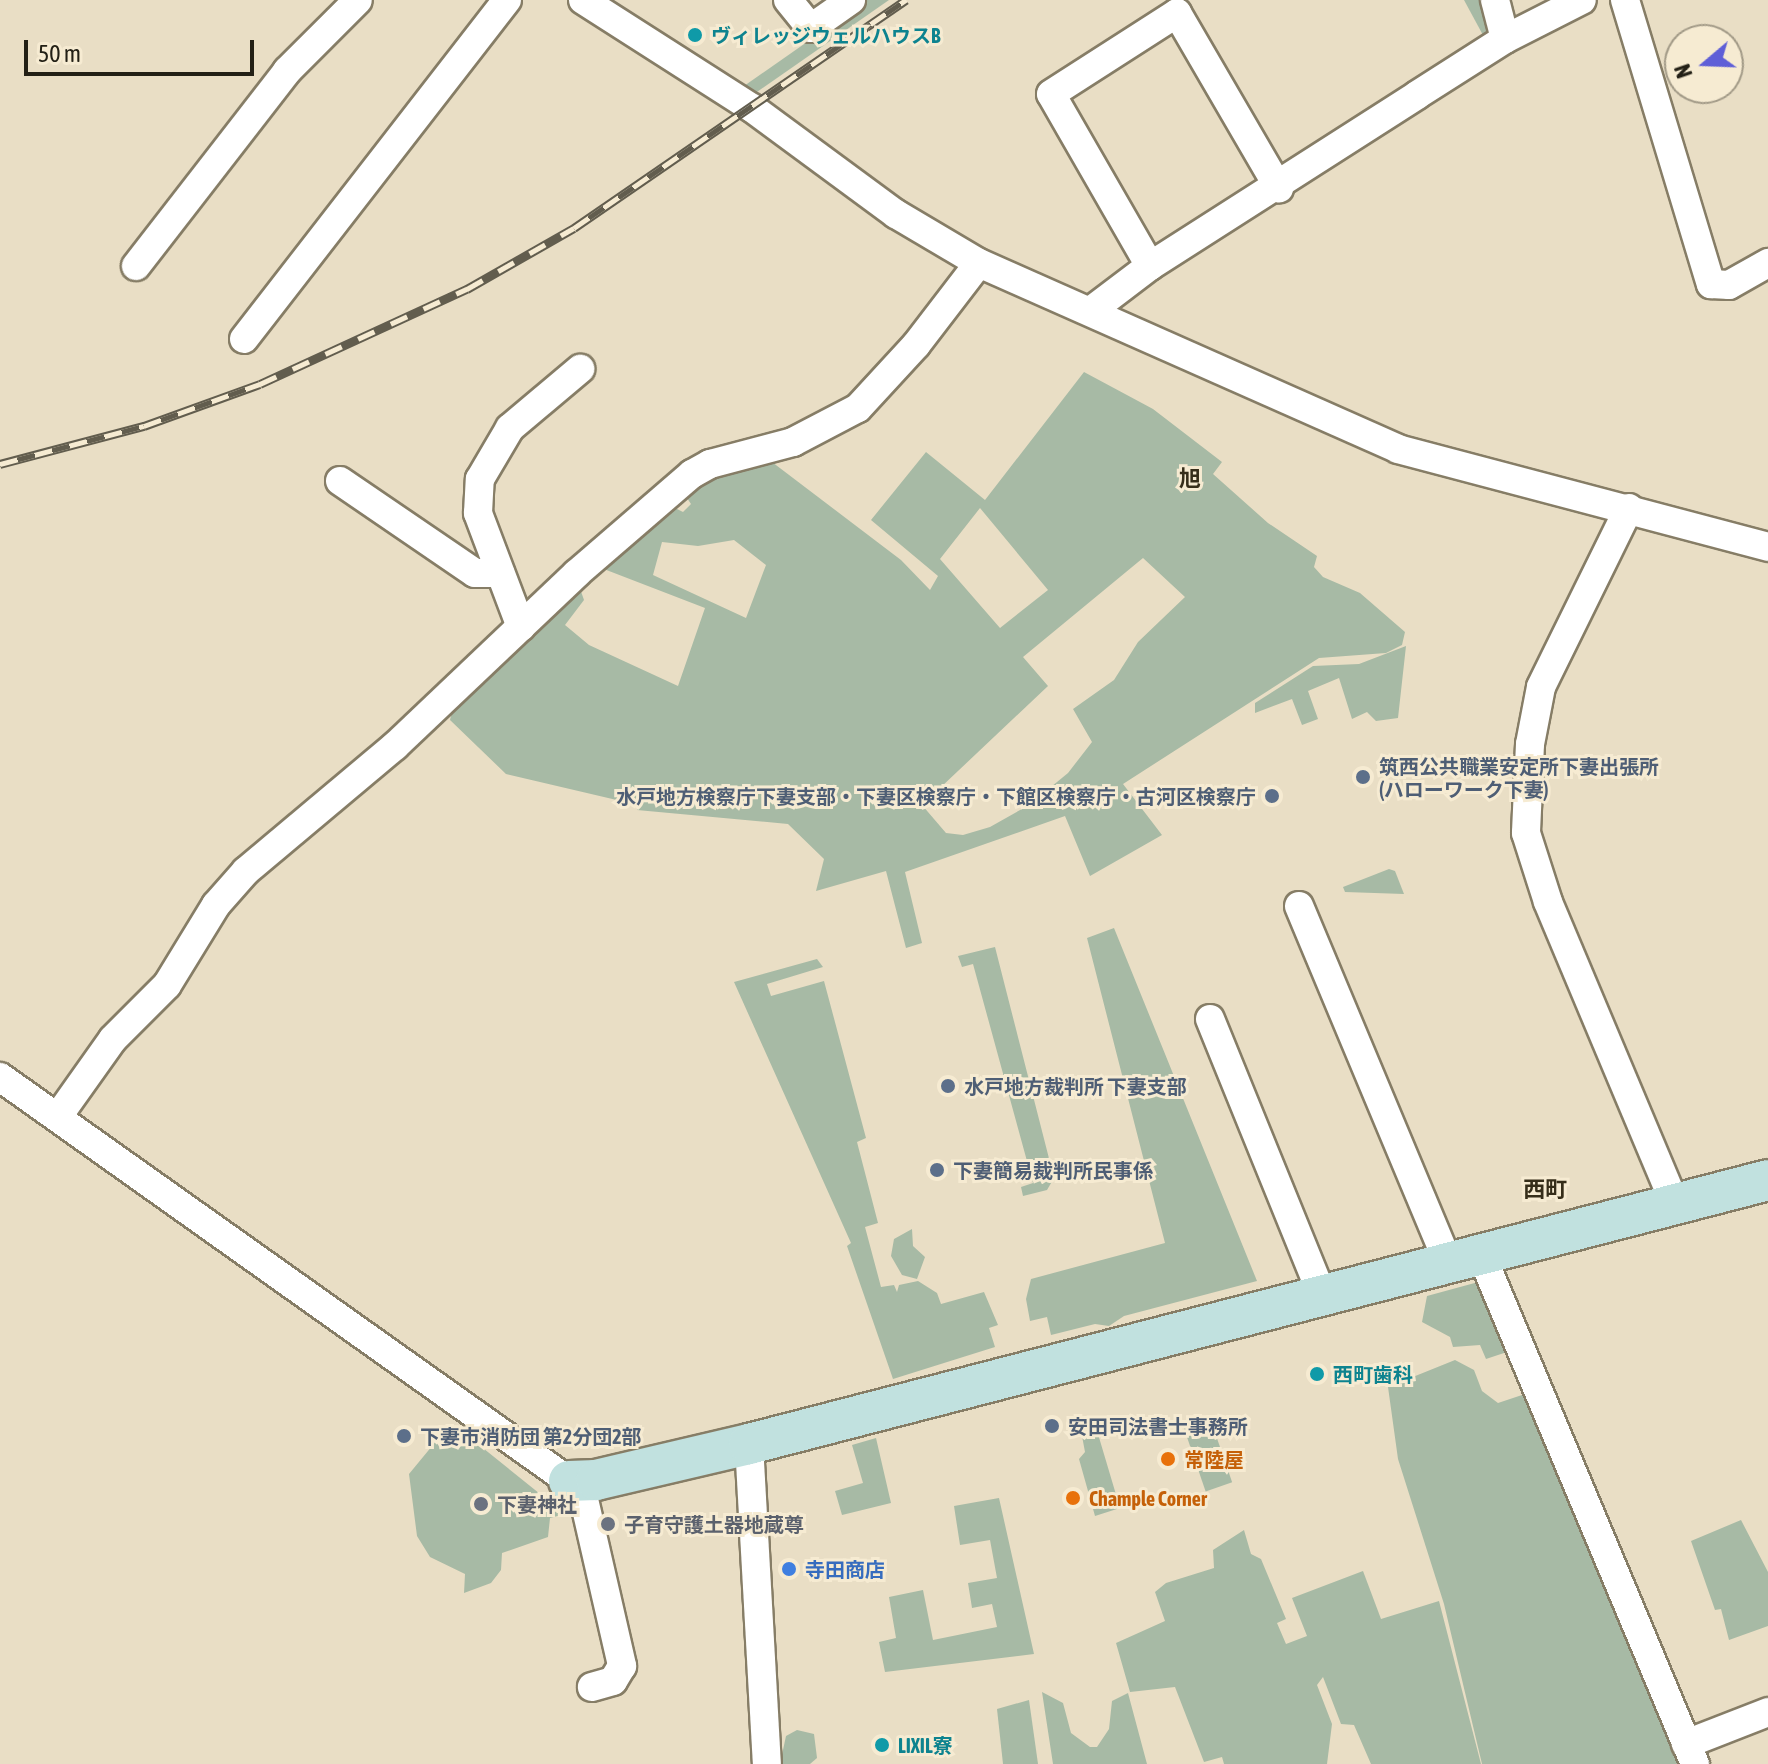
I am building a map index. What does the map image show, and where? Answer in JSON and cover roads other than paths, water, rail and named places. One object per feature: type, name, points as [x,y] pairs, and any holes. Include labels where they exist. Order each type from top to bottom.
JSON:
[{"type":"street","points":[[136,266],[293,63],[358,0]]},
{"type":"street","points":[[244,339],[507,0]]},
{"type":"street","points":[[788,0],[811,28],[851,0]]},
{"type":"street","points":[[1495,0],[1505,39]]},
{"type":"street","points":[[1092,310],[1150,266],[1279,188],[1505,39],[1582,0]]},
{"type":"street","points":[[1625,0],[1711,284],[1729,285],[1768,263]]},
{"type":"street","points":[[595,3],[752,108],[896,214],[979,263],[1092,310],[1398,449],[1768,547]]},
{"type":"street","points":[[1150,266],[1051,94],[1177,13],[1279,188]]},
{"type":"street","points":[[59,1115],[113,1039],[167,985],[235,882],[395,746],[521,627],[692,474],[710,464],[793,442],[858,408],[916,345],[979,263]]},
{"type":"street","points":[[521,627],[478,513],[480,479],[510,428],[580,369]]},
{"type":"street","points":[[340,481],[475,573],[500,573]]},
{"type":"street","points":[[1629,508],[1541,687],[1529,757],[1526,833],[1566,946],[1675,1204]]},
{"type":"street","points":[[1299,906],[1464,1258],[1690,1754],[1768,1712]]},
{"type":"street","points":[[1210,1019],[1322,1295]]},
{"type":"street","points":[[0,1077],[59,1115],[574,1482],[622,1666],[613,1681],[592,1687]]},
{"type":"street","points":[[574,1482],[749,1444],[1768,1180]]},
{"type":"street","points":[[749,1444],[767,1764]]},
{"type":"railway","points":[[0,464],[144,426],[260,384],[467,289],[574,228],[906,0]]},
{"type":"place","name":"ヴィレッジウェルハウスB","points":[[695,35]]},
{"type":"place","name":"筑西公共職業安定所下妻出張所 (ハローワーク下妻)","points":[[1363,777]]},
{"type":"place","name":"水戸地方検察庁下妻支部・下妻区検察庁・下館区検察庁・古河区検察庁","points":[[1272,796]]},
{"type":"place","name":"水戸地方裁判所 下妻支部","points":[[948,1086]]},
{"type":"place","name":"下妻簡易裁判所民事係","points":[[937,1170]]},
{"type":"place","name":"西町歯科","points":[[1317,1374]]},
{"type":"place","name":"安田司法書士事務所","points":[[1052,1426]]},
{"type":"place","name":"下妻市消防団 第2分団2部","points":[[404,1436]]},
{"type":"place","name":"常陸屋","points":[[1168,1459]]},
{"type":"place","name":"Chample Corner","points":[[1073,1498]]},
{"type":"place","name":"下妻神社","points":[[481,1504]]},
{"type":"place","name":"子育守護土器地蔵尊","points":[[608,1524]]},
{"type":"place","name":"寺田商店","points":[[789,1569]]},
{"type":"place","name":"LIXIL寮","points":[[882,1745]]},
{"type":"district","name":"旭","points":[[1190,479]]},
{"type":"district","name":"西町","points":[[1545,1190]]}]
